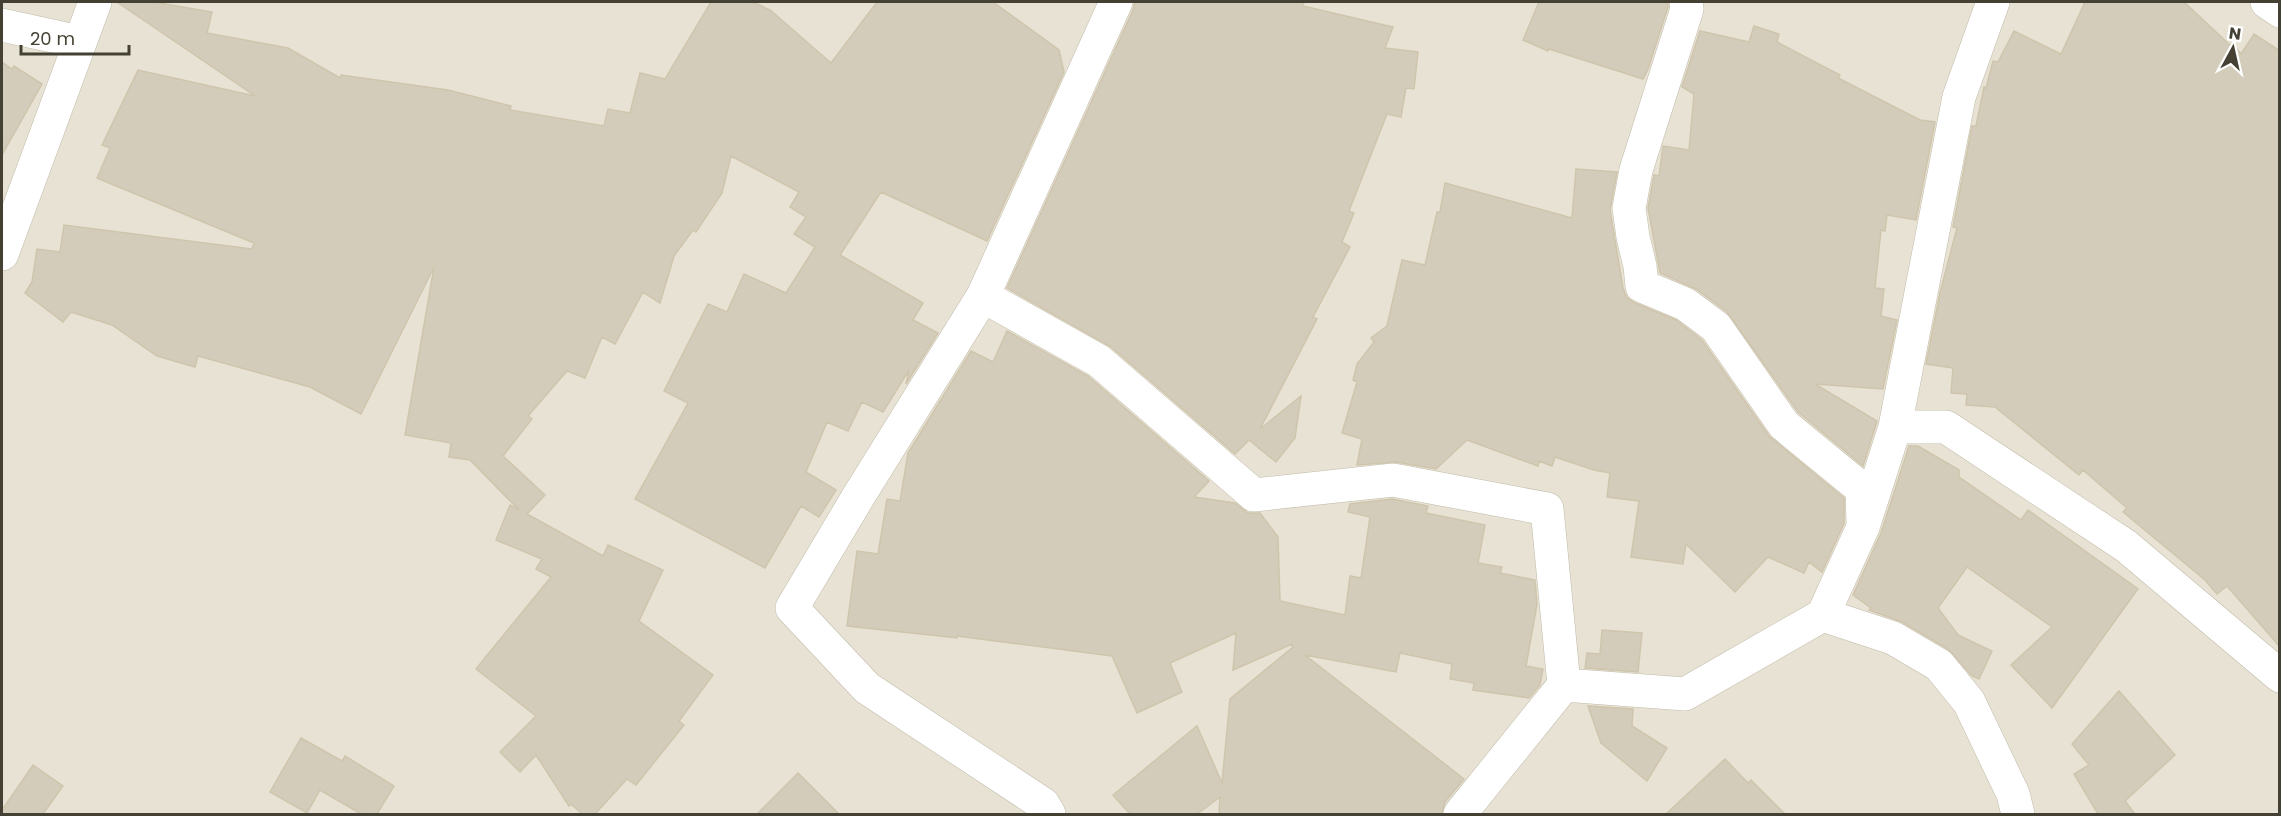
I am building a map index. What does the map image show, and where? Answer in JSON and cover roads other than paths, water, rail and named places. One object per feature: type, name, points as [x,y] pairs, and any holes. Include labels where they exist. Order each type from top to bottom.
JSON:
[{"type":"street","points":[[2,254],[95,2]]},
{"type":"street","points":[[1049,814],[1043,804],[867,688],[792,608],[983,296],[1116,2]]},
{"type":"street","points":[[1686,2],[1687,9],[1636,170],[1629,208],[1642,286],[1685,304],[1716,327],[1784,425],[1862,489],[1863,527]]},
{"type":"street","points":[[1564,685],[1685,694],[1823,615],[1863,527],[1894,428],[1959,96],[1993,2]]},
{"type":"street","points":[[2267,2],[2280,10]]},
{"type":"street","points":[[2,25],[80,42]]},
{"type":"street","points":[[983,296],[1099,361],[1254,495],[1393,480],[1547,509],[1564,685],[1460,814]]},
{"type":"street","points":[[1894,428],[1946,428],[2126,546],[2280,676]]},
{"type":"street","points":[[1823,615],[1893,638],[1939,664],[1969,702],[2013,794],[2018,814]]}]
